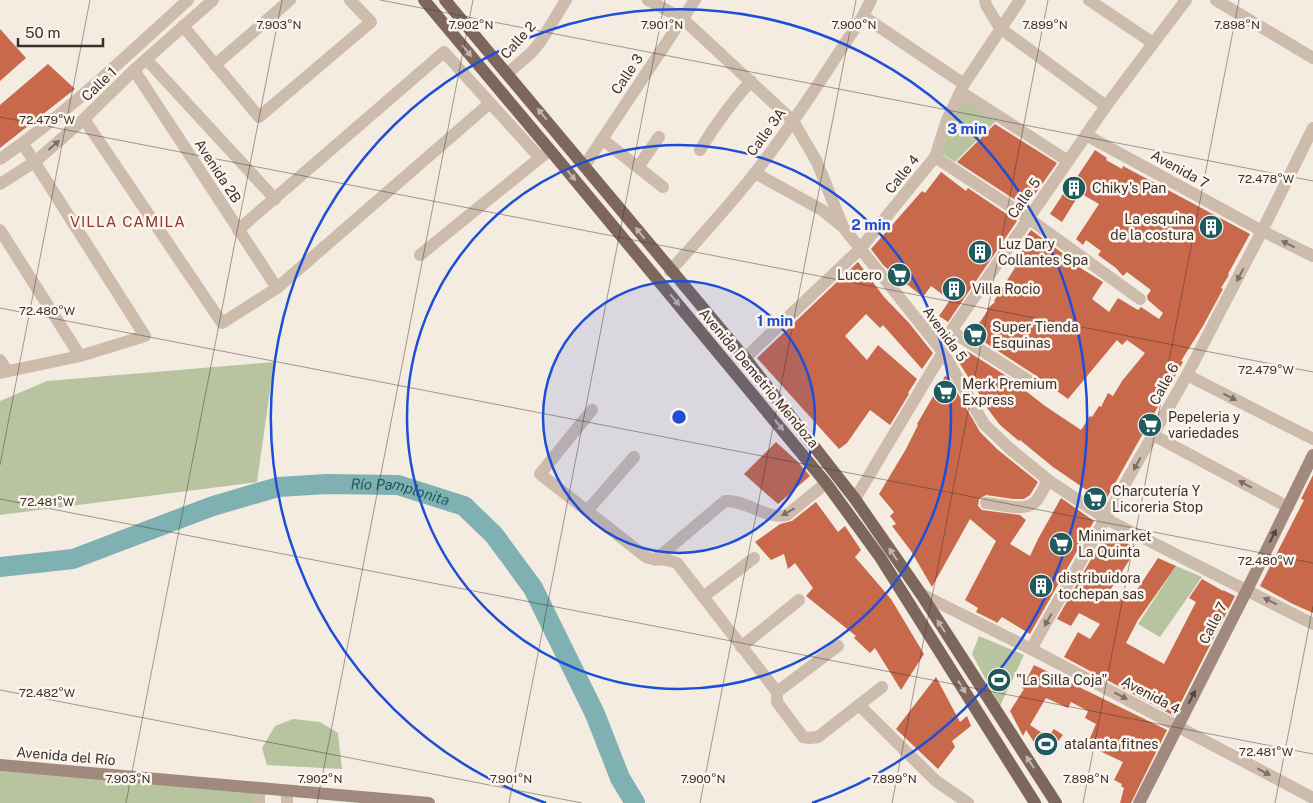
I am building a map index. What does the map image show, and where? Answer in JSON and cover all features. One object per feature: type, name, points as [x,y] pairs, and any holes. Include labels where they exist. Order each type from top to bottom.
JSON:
[{"type":"main road","name":"Avenida Demetrio Mendoza","points":[[424,0],[826,483],[884,564],[1035,803]]},
{"type":"main road","name":"Avenida Demetrio Mendoza","points":[[445,0],[585,165],[670,271],[745,358],[856,498],[921,594],[1056,803]]},
{"type":"main road","name":"Calle 7","points":[[1139,803],[1313,455]]},
{"type":"main road","name":"Avenida del Río","points":[[0,765],[259,788],[287,797],[429,803]]},
{"type":"street","name":"Calle 1","points":[[0,159],[23,144],[72,103],[188,0]]},
{"type":"street","name":"Calle 1","points":[[0,184],[36,161],[213,0]]},
{"type":"street","points":[[215,65],[290,0]]},
{"type":"street","points":[[183,26],[259,117],[371,22],[350,0]]},
{"type":"street","name":"Calle 2","points":[[508,73],[541,41],[566,0]]},
{"type":"street","name":"Avenida 5","points":[[648,0],[683,18],[793,121],[817,162],[843,227],[943,352],[984,424],[1048,480],[1106,519],[1313,624]]},
{"type":"street","name":"Calle 3","points":[[585,165],[694,0]]},
{"type":"street","name":"Calle 3A","points":[[670,271],[755,173],[793,121],[863,16],[871,0]]},
{"type":"street","points":[[985,0],[1000,28],[1106,106]]},
{"type":"street","name":"Calle 4","points":[[745,358],[860,249],[935,157],[947,120],[963,88],[1000,28],[1020,0]]},
{"type":"street","points":[[1089,0],[1153,43]]},
{"type":"street","name":"Calle 5","points":[[856,498],[943,352],[951,331],[1106,106],[1186,0]]},
{"type":"street","points":[[1216,0],[1313,58]]},
{"type":"street","points":[[863,16],[1068,161]]},
{"type":"street","points":[[238,230],[444,52],[540,158]]},
{"type":"street","points":[[147,60],[275,199]]},
{"type":"street","name":"Avenida 2B","points":[[134,70],[277,288]]},
{"type":"street","points":[[700,150],[714,125],[751,82]]},
{"type":"street","points":[[84,119],[222,323],[277,288],[490,103]]},
{"type":"street","name":"Calle 6","points":[[1031,649],[1187,375],[1262,232],[1313,128]]},
{"type":"street","name":"Avenida 7","points":[[1086,135],[1262,232],[1313,256]]},
{"type":"street","points":[[638,167],[658,137]]},
{"type":"street","points":[[602,139],[662,187]]},
{"type":"street","points":[[2,368],[80,356],[145,336],[36,161],[23,144]]},
{"type":"street","points":[[420,255],[550,150]]},
{"type":"street","points":[[935,157],[1028,218],[1140,299]]},
{"type":"street","points":[[755,173],[822,210],[843,227]]},
{"type":"street","points":[[0,230],[80,356]]},
{"type":"street","points":[[951,331],[1030,382]]},
{"type":"street","points":[[1187,375],[1313,440]]},
{"type":"street","points":[[592,410],[540,474],[646,557],[655,560],[667,558],[677,563],[777,692],[777,702],[803,737],[818,737],[882,687]]},
{"type":"street","points":[[1153,435],[1288,507]]},
{"type":"street","points":[[588,511],[634,457]]},
{"type":"street","points":[[986,503],[1018,508],[1028,507],[1035,503],[1048,480]]},
{"type":"street","points":[[655,560],[725,501],[740,502],[770,515],[787,515],[826,483]]},
{"type":"street","points":[[703,597],[754,558]]},
{"type":"street","name":"Avenida 4","points":[[921,594],[1031,649],[1312,799]]},
{"type":"street","points":[[741,647],[799,600]]},
{"type":"street","points":[[777,692],[838,646]]},
{"type":"street","points":[[859,704],[936,781],[968,803]]},
{"type":"street","points":[[259,788],[259,803]]},
{"type":"green space","points":[[962,96],[998,119],[955,162],[939,152]]},
{"type":"green space","points":[[274,362],[257,482],[0,515],[0,401],[47,381]]},
{"type":"green space","points":[[1176,566],[1202,577],[1160,637],[1138,624]]},
{"type":"green space","name":"\"La Silla Coja\"","points":[[979,636],[1024,655],[1000,706],[972,654]]},
{"type":"green space","points":[[293,719],[320,722],[338,733],[342,769],[267,765],[262,748],[275,726]]},
{"type":"green space","points":[[0,771],[256,791],[256,803],[0,803]]},
{"type":"building","points":[[0,29],[26,58],[0,81]]},
{"type":"building","points":[[48,64],[75,89],[0,148],[0,105]]},
{"type":"building","points":[[995,124],[1057,163],[1026,207],[957,162]]},
{"type":"building","points":[[1095,150],[1107,158],[1106,160],[1122,169],[1123,166],[1250,234],[1203,326],[1181,361],[1183,362],[1104,503],[1087,493],[1088,491],[1053,467],[1000,425],[981,400],[983,400],[956,358],[967,351],[1008,377],[1045,406],[1081,430],[1090,416],[1092,417],[1099,406],[1101,407],[1108,393],[1113,396],[1122,381],[1145,353],[1127,340],[1122,345],[1117,340],[1068,399],[972,334],[987,309],[995,302],[1023,255],[1020,253],[1026,245],[1022,242],[1031,230],[1079,267],[1103,282],[1092,299],[1109,312],[1118,298],[1138,310],[1141,307],[1159,319],[1163,313],[1148,300],[1147,296],[1151,290],[1127,272],[1123,276],[1116,268],[1098,255],[1101,251],[1086,240],[1083,245],[1076,239],[1099,204],[1080,193],[1062,222],[1050,214]]},
{"type":"building","points":[[941,172],[966,191],[968,188],[1017,221],[948,322],[939,316],[950,300],[931,286],[923,297],[884,266],[871,249],[922,191],[925,193]]},
{"type":"building","points":[[858,262],[884,297],[909,323],[933,353],[922,369],[883,325],[880,328],[866,314],[845,336],[867,360],[878,345],[917,379],[890,425],[870,410],[847,443],[839,449],[757,358]]},
{"type":"building","points":[[945,376],[949,378],[980,432],[997,449],[1038,482],[1030,495],[1024,499],[986,495],[979,499],[978,506],[982,510],[1020,515],[1026,520],[1010,544],[1030,556],[1061,498],[1094,521],[1030,634],[1002,617],[997,623],[976,612],[978,608],[965,600],[996,541],[970,519],[932,587],[911,551],[892,526],[896,524],[890,516],[894,512],[879,494],[906,449],[917,424]]},
{"type":"building","points":[[776,442],[810,476],[778,504],[744,474]]},
{"type":"building","points":[[1313,475],[1313,613],[1260,586],[1304,500],[1301,499]]},
{"type":"building","points":[[816,502],[838,532],[845,526],[861,550],[855,557],[891,599],[924,654],[901,690],[875,648],[870,653],[854,638],[856,636],[806,596],[813,588],[795,563],[788,569],[784,554],[771,560],[755,542],[780,524],[792,521]]},
{"type":"building","points":[[1106,533],[1137,548],[1109,592],[1129,602],[1158,558],[1176,566],[1138,620],[1126,643],[1164,664],[1196,602],[1189,598],[1202,579],[1235,596],[1174,716],[1064,657],[1078,632],[1090,639],[1100,624],[1079,613],[1071,626],[1057,619]]},
{"type":"building","points":[[1034,665],[1167,730],[1131,803],[1120,803],[1124,788],[1121,786],[1122,784],[1114,780],[1123,762],[1087,745],[1096,724],[1085,718],[1088,711],[1071,702],[1068,708],[1046,698],[1030,725],[1048,737],[1054,729],[1063,735],[1051,750],[1052,752],[1044,757],[1026,730],[1023,736],[1010,711],[1024,689],[1022,688]]},
{"type":"building","points":[[936,677],[960,722],[967,716],[971,726],[952,741],[955,747],[938,769],[896,729]]},
{"type":"waterway","name":"Río Pamplonita","points":[[0,567],[73,559],[213,506],[278,487],[327,484],[398,485],[464,506],[494,535],[533,588],[595,714],[620,778],[635,803]]},
{"type":"place","name":"Chiky's Pan","points":[[1074,188]]},
{"type":"place","name":"La esquina de la costura","points":[[1211,227]]},
{"type":"place","name":"Luz Dary Collantes Spa","points":[[980,252]]},
{"type":"place","name":"Lucero","points":[[899,275]]},
{"type":"place","name":"Villa Rocio","points":[[954,289]]},
{"type":"place","name":"Super Tienda Esquinas","points":[[975,335]]},
{"type":"place","name":"Merk Premium Express","points":[[945,392]]},
{"type":"place","name":"Pepeleria y variedades","points":[[1150,425]]},
{"type":"place","name":"Charcutería Y Licoreria Stop","points":[[1095,499]]},
{"type":"place","name":"Minimarket La Quinta","points":[[1061,544]]},
{"type":"place","name":"distribuidora tochepan sas","points":[[1041,586]]},
{"type":"place","name":"\"La Silla Coja\"","points":[[999,680]]},
{"type":"place","name":"atalanta fitnes","points":[[1046,744]]},
{"type":"district","name":"VILLA CAMILA","points":[[128,222]]}]
